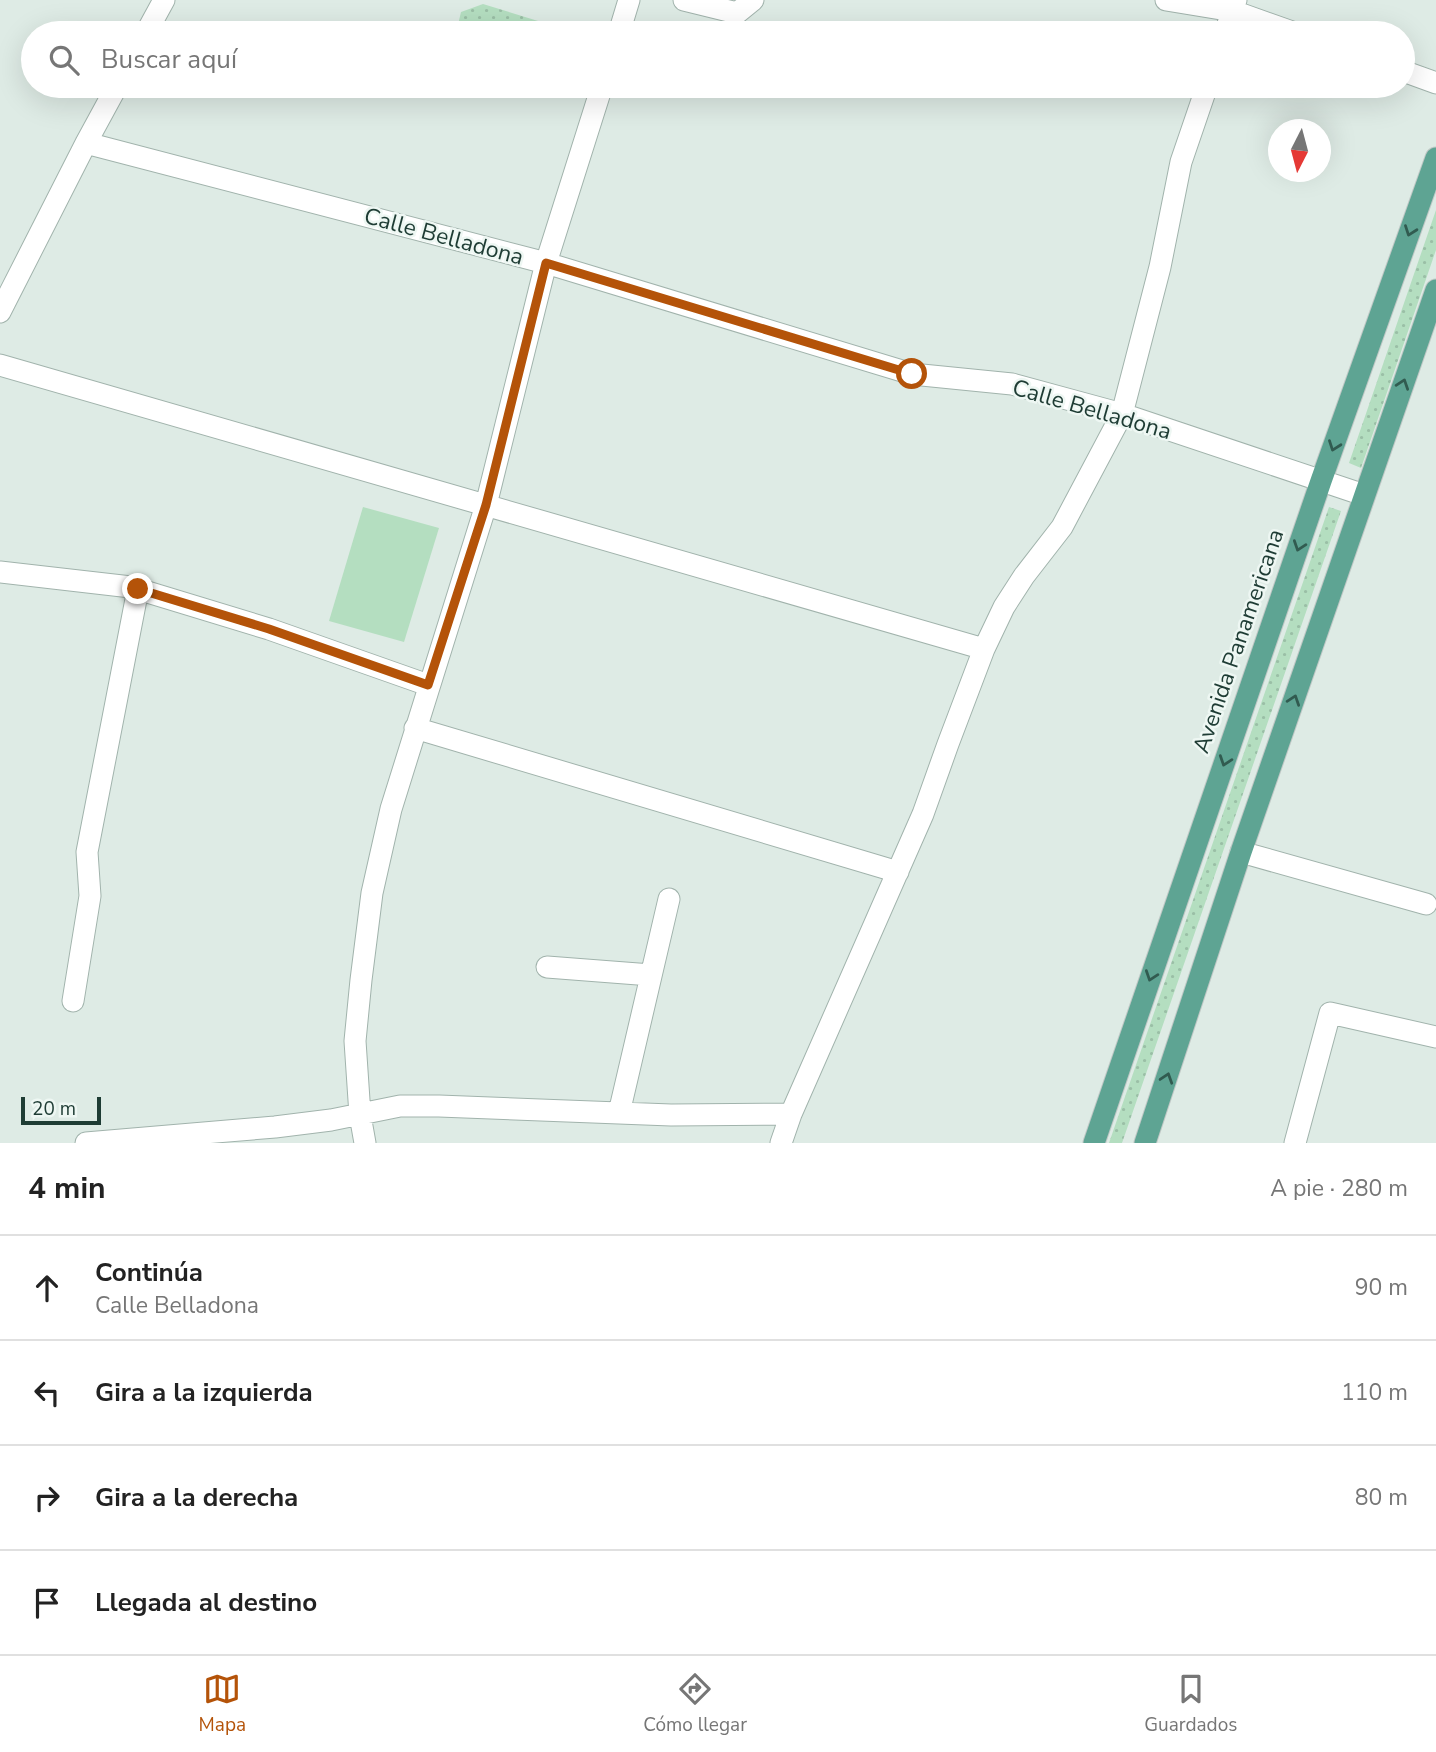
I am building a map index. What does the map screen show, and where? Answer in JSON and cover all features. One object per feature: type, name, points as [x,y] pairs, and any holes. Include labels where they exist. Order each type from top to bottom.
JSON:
[{"type":"main road","name":"Avenida Panamericana","points":[[1094,1143],[1321,481],[1435,164]]},
{"type":"main road","points":[[1146,1143],[1241,852],[1436,290]]},
{"type":"street","points":[[153,21],[164,0]]},
{"type":"street","points":[[623,21],[629,0]]},
{"type":"street","points":[[684,0],[737,12],[752,0]]},
{"type":"street","points":[[1166,0],[1234,6],[1268,21]]},
{"type":"street","points":[[1415,75],[1436,83]]},
{"type":"street","points":[[0,312],[110,98]]},
{"type":"street","points":[[365,1143],[360,1115],[355,1041],[372,893],[391,809],[486,505],[546,263],[598,98]]},
{"type":"street","points":[[781,1143],[791,1114],[923,814],[984,649],[1003,607],[1062,527],[1122,414],[1160,267],[1181,162],[1203,98]]},
{"type":"street","name":"Calle Belladona","points":[[86,143],[546,263],[912,374],[1012,384],[1122,414],[1364,495]]},
{"type":"street","points":[[0,365],[984,649]]},
{"type":"street","points":[[0,572],[138,589],[269,629],[428,685]]},
{"type":"street","points":[[73,1001],[90,896],[87,852],[138,589]]},
{"type":"street","points":[[415,728],[898,872]]},
{"type":"street","points":[[1241,852],[1426,904]]},
{"type":"street","points":[[619,1113],[668,899]]},
{"type":"street","points":[[547,967],[651,975]]},
{"type":"street","points":[[1295,1143],[1330,1013],[1436,1037]]},
{"type":"street","points":[[86,1143],[331,1121],[400,1106],[671,1115],[791,1114]]},
{"type":"green space","points":[[483,4],[538,21],[459,21],[461,12]]},
{"type":"green space","points":[[1436,210],[1436,250],[1361,468],[1349,463]]},
{"type":"green space","points":[[363,507],[439,528],[404,642],[329,621]]},
{"type":"green space","points":[[1329,507],[1341,511],[1122,1143],[1109,1143]]},
{"type":"route","points":[[138,589],[269,629],[428,685],[486,505],[546,263],[912,374]]}]
